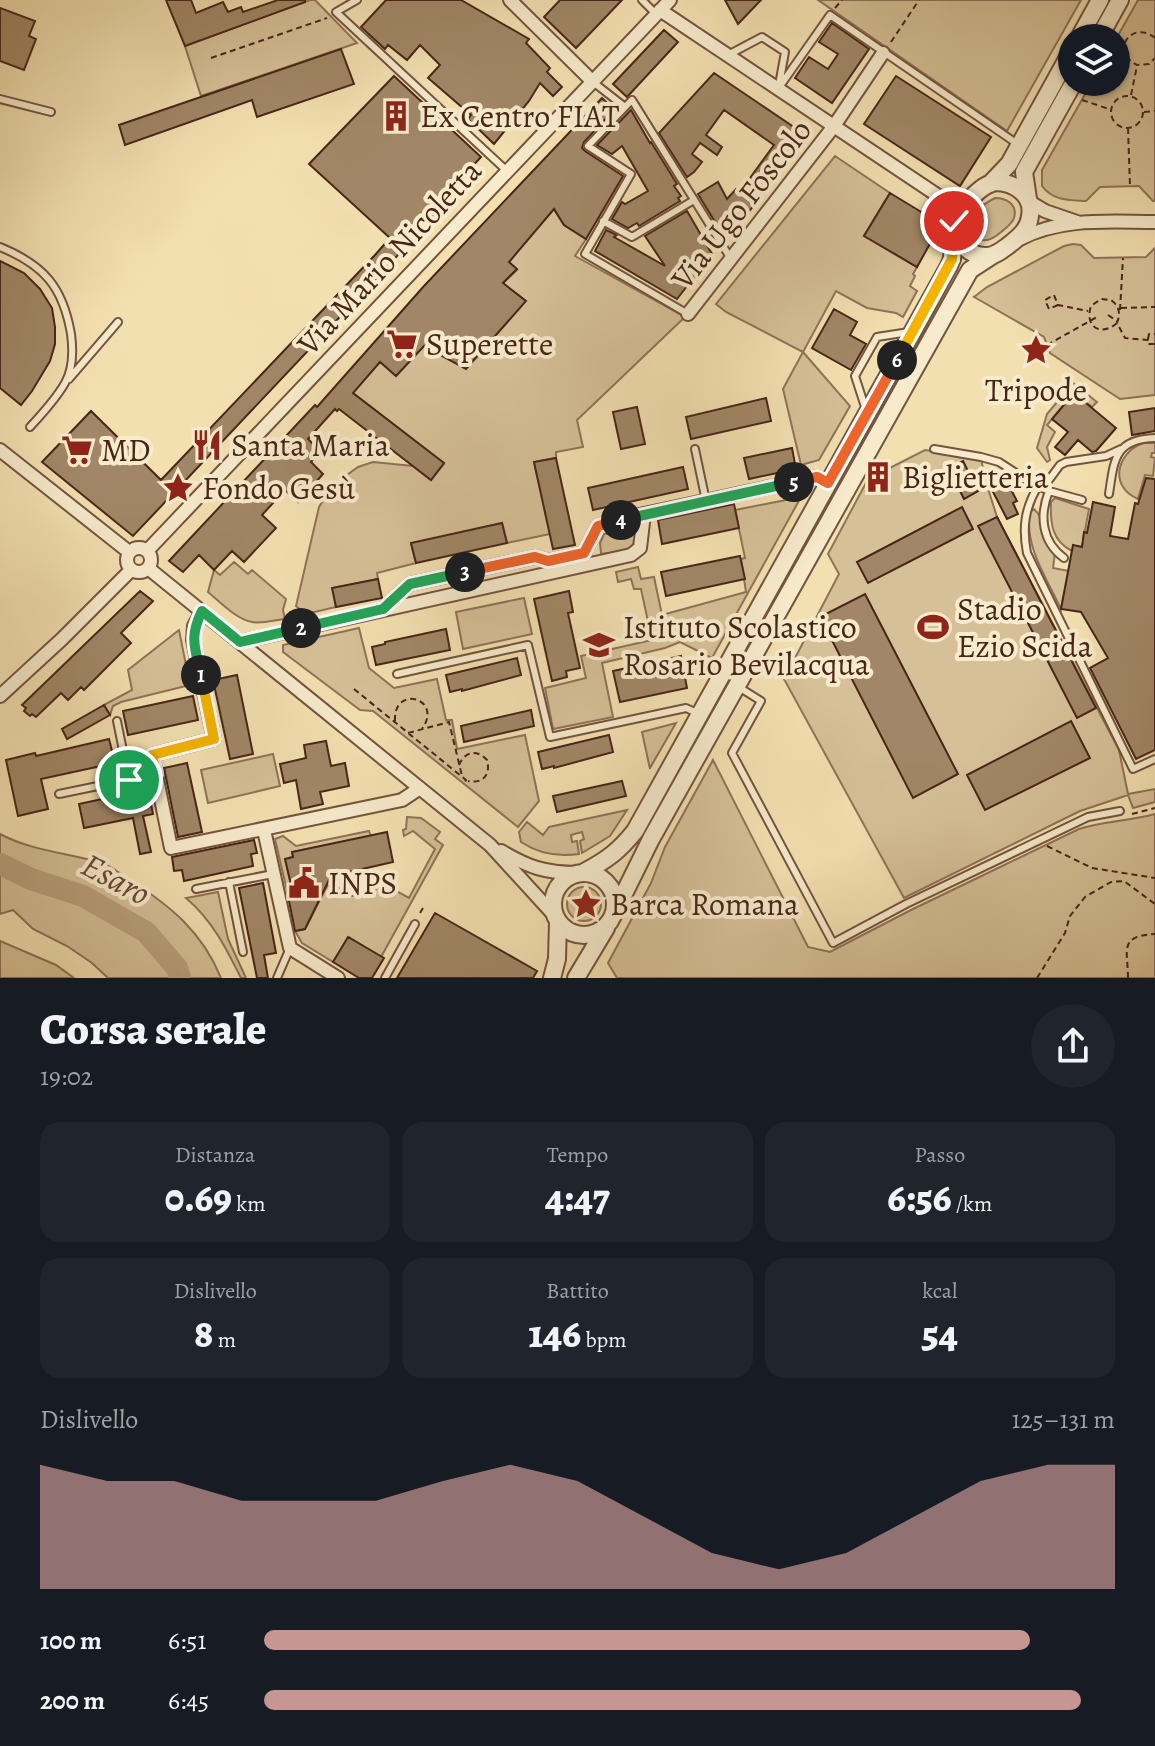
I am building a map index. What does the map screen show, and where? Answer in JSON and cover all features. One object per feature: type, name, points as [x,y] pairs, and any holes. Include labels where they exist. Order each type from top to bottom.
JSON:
[{"type":"street","points":[[510,0],[592,81]]},
{"type":"street","points":[[1087,24],[1100,0]]},
{"type":"street","points":[[1107,24],[1120,0]]},
{"type":"street","points":[[552,978],[557,959],[553,897],[556,889],[564,879],[603,862],[621,850],[635,831],[952,259],[953,212],[940,197],[662,8]]},
{"type":"street","name":"Via Mario Nicoletta","points":[[147,551],[662,8]]},
{"type":"street","name":"Via Ugo Foscolo","points":[[688,314],[834,126],[883,53]]},
{"type":"street","points":[[1058,75],[1009,164],[963,206],[954,225],[960,243],[966,249],[980,255],[1000,251],[1027,227],[1031,214],[1024,172],[1066,96]]},
{"type":"street","points":[[940,197],[950,201],[959,199],[1001,182],[1013,185],[1028,201],[1045,211],[1077,222]]},
{"type":"street","points":[[576,978],[737,686],[777,631],[817,560],[970,270],[1031,234],[1077,222],[1155,222]]},
{"type":"street","points":[[0,450],[129,552]]},
{"type":"street","points":[[383,609],[410,584],[535,557],[548,561],[584,553],[598,526],[817,477],[828,483]]},
{"type":"street","points":[[240,642],[631,555],[640,548],[644,514]]},
{"type":"street","points":[[136,547],[144,548],[151,557],[148,568],[138,572],[131,570],[127,563],[129,552],[136,547]]},
{"type":"street","points":[[148,568],[490,845],[564,928],[579,935],[596,933],[611,918],[615,897],[607,882],[600,877],[540,870],[490,845]]},
{"type":"street","points":[[0,696],[131,570]]},
{"type":"street","points":[[202,611],[194,626],[193,640],[214,739],[152,755],[171,848],[402,800],[420,788]]},
{"type":"street","points":[[264,830],[290,948],[338,978]]},
{"type":"lane","points":[[357,0],[336,12],[507,171]]},
{"type":"lane","points":[[642,0],[662,8]]},
{"type":"lane","points":[[778,89],[830,15],[1019,145]]},
{"type":"lane","points":[[728,55],[762,37],[785,52],[778,89]]},
{"type":"lane","points":[[592,81],[625,107]]},
{"type":"lane","points":[[0,99],[51,112]]},
{"type":"lane","points":[[688,314],[585,254],[631,174],[588,146],[632,100],[731,259]]},
{"type":"lane","points":[[603,221],[632,237],[694,200]]},
{"type":"lane","points":[[0,247],[26,258],[46,276],[62,299],[73,350],[66,381]]},
{"type":"lane","points":[[30,427],[118,322]]},
{"type":"lane","points":[[867,414],[855,376],[877,337],[913,332]]},
{"type":"lane","points":[[1155,438],[1137,440],[1106,456],[1060,465],[1044,488],[1031,499],[1025,514],[1024,536],[1027,553],[1133,769],[1155,759]]},
{"type":"lane","points":[[695,449],[706,501]]},
{"type":"lane","points":[[934,449],[999,462],[1044,488],[1082,500]]},
{"type":"lane","points":[[1109,494],[1113,465],[1121,449]]},
{"type":"lane","points":[[1044,488],[1043,514],[1047,540],[1064,558]]},
{"type":"lane","points":[[397,674],[528,645],[550,737],[686,708],[700,714]]},
{"type":"lane","points":[[737,686],[761,701],[732,753],[833,943],[906,904],[1088,817],[1120,811]]},
{"type":"lane","points":[[117,721],[129,780]]},
{"type":"lane","points":[[59,794],[156,774]]},
{"type":"lane","points":[[196,889],[273,874]]},
{"type":"lane","points":[[229,882],[243,952]]},
{"type":"lane","points":[[385,978],[415,924]]},
{"type":"lane","points":[[277,978],[290,948]]},
{"type":"path","points":[[883,53],[919,0]]},
{"type":"path","points":[[211,58],[325,19],[336,12]]},
{"type":"path","points":[[1155,38],[1146,32],[1132,34],[1124,50],[1127,58],[1137,65],[1149,64],[1155,58]]},
{"type":"path","points":[[1131,96],[1137,65]]},
{"type":"path","points":[[1126,95],[1140,101],[1143,112],[1139,123],[1128,128],[1112,120],[1110,109],[1116,99],[1126,95]]},
{"type":"path","points":[[1082,100],[1110,109]]},
{"type":"path","points":[[1143,112],[1155,111]]},
{"type":"path","points":[[1128,128],[1130,186]]},
{"type":"path","points":[[1120,315],[1115,303],[1106,299],[1095,301],[1089,311],[1090,322],[1100,330],[1107,330],[1118,322],[1120,315],[1123,258]]},
{"type":"path","points":[[1058,305],[1089,311]]},
{"type":"path","points":[[1120,308],[1155,307]]},
{"type":"path","points":[[1108,315],[1118,322],[1125,338],[1148,340]]},
{"type":"path","points":[[1047,345],[1097,317]]},
{"type":"path","points":[[1155,334],[1149,334],[1148,340],[1148,344],[1155,344]]},
{"type":"path","points":[[354,689],[396,724]]},
{"type":"path","points":[[422,730],[429,713],[424,705],[417,699],[409,698],[399,704],[394,717],[399,729],[462,777]]},
{"type":"path","points":[[407,733],[449,721],[459,766],[465,782],[482,780],[488,771],[487,760],[473,752],[465,756],[459,766]]},
{"type":"path","points":[[1132,814],[1155,808]]},
{"type":"path","points":[[1047,846],[1092,868],[1155,878]]},
{"type":"path","points":[[1037,978],[1065,933],[1070,916],[1085,897],[1111,882],[1124,881],[1155,904]]},
{"type":"path","points":[[420,913],[423,908]]},
{"type":"path","points":[[1128,978],[1125,955],[1130,942],[1138,935],[1155,934]]},
{"type":"shaded area","points":[[315,0],[357,43],[201,96],[185,46]]},
{"type":"shaded area","points":[[818,0],[1081,0],[1067,24],[1058,24],[1058,41],[1007,131]]},
{"type":"shaded area","points":[[1138,0],[1155,0],[1155,201],[1139,186],[1100,187],[1086,201],[1056,197],[1042,186],[1042,170],[1084,96],[1130,96],[1130,24],[1124,24]]},
{"type":"shaded area","points":[[835,156],[890,193],[864,236],[917,267],[910,286],[917,291],[903,317],[867,308],[836,291],[803,352],[716,304]]},
{"type":"shaded area","points":[[995,198],[1010,203],[1014,218],[997,236],[980,239],[972,234],[970,224],[978,210]]},
{"type":"shaded area","points":[[553,208],[564,225],[586,239],[575,256],[685,317],[577,420],[583,447],[556,452],[556,458],[534,462],[550,534],[507,543],[502,523],[411,544],[416,563],[377,573],[378,579],[333,588],[336,607],[306,614],[296,606],[319,507],[324,499],[347,475],[373,462],[413,466],[431,480],[444,464],[353,393],[371,361],[424,346],[503,283],[517,270],[509,262]]},
{"type":"shaded area","points":[[1073,244],[1081,245],[1094,258],[1146,257],[1155,248],[1155,395],[1120,399],[1050,353],[1044,337],[974,297],[987,287]]},
{"type":"shaded area","points":[[803,352],[850,406],[819,460],[801,465],[783,389]]},
{"type":"shaded area","points":[[1073,383],[1097,402],[1092,407],[1074,393],[1047,425],[1055,432],[1047,447],[1050,460],[1047,462],[1037,448],[1047,414]]},
{"type":"shaded area","points":[[1143,443],[1155,443],[1155,453],[1151,457],[1155,458],[1153,476],[1145,475],[1138,499],[1123,487],[1120,470],[1127,454]]},
{"type":"shaded area","name":"Stadio Ezio Scida","points":[[925,450],[981,459],[997,517],[1119,750],[1128,794],[1155,789],[1155,802],[1133,808],[1128,795],[1080,811],[904,898],[784,679],[839,574],[828,554],[868,479]]},
{"type":"shaded area","points":[[801,497],[712,658],[680,642],[602,663],[613,717],[553,729],[545,688],[586,678],[581,656],[652,640],[641,589],[634,589],[631,579],[618,582],[616,572],[638,567],[641,579],[654,577],[662,615],[746,592],[741,559],[745,558],[735,510]]},
{"type":"shaded area","points":[[1055,498],[1089,509],[1082,547],[1074,546],[1072,551],[1056,537],[1051,510],[1051,502]]},
{"type":"shaded area","points":[[1034,509],[1041,519],[1046,541],[1055,553],[1053,568],[1069,571],[1061,609],[1033,550],[1029,525],[1030,512]]},
{"type":"shaded area","points":[[633,528],[636,531],[631,548],[601,553],[600,543],[604,534]]},
{"type":"shaded area","points":[[234,562],[248,574],[252,570],[286,599],[283,610],[285,619],[260,623],[246,620],[228,610],[208,592],[214,570],[220,575]]},
{"type":"shaded area","points":[[524,598],[532,634],[463,649],[456,612]]},
{"type":"shaded area","points":[[359,628],[369,668],[394,688],[437,679],[446,720],[452,720],[457,749],[525,735],[539,801],[518,827],[373,711],[360,710],[283,652],[283,645]]},
{"type":"shaded area","points":[[179,630],[190,685],[121,702],[113,706],[110,715],[104,705],[132,690],[128,670]]},
{"type":"shaded area","points":[[676,723],[650,768],[650,769],[642,732]]},
{"type":"shaded area","points":[[273,754],[280,786],[208,803],[201,770]]},
{"type":"shaded area","points":[[713,760],[808,947],[830,952],[1079,829],[1155,814],[1155,978],[617,978],[608,963],[651,883],[665,847]]},
{"type":"shaded area","points":[[627,810],[610,836],[582,853],[582,832],[571,835],[572,842],[577,841],[579,854],[549,854],[521,842],[519,832],[527,822],[543,835],[549,827]]},
{"type":"shaded area","points":[[407,817],[421,818],[440,832],[435,839],[443,845],[381,957],[349,937],[333,962],[302,943],[295,931],[305,929],[327,886],[332,884],[352,896],[374,892],[380,882],[409,898],[435,849],[413,831],[404,836]]},
{"type":"shaded area","points":[[369,831],[371,836],[292,852],[293,857],[285,859],[292,889],[287,891],[275,839],[283,836],[296,846]]},
{"type":"shaded area","points":[[0,834],[37,848],[102,863],[129,879],[183,921],[204,946],[221,978],[108,978],[67,946],[33,929],[13,910],[0,914]]},
{"type":"shaded area","points":[[584,887],[596,892],[601,904],[596,916],[584,921],[572,916],[567,904],[572,892]]},
{"type":"shaded area","points":[[218,892],[228,939],[246,978],[241,978],[211,925],[186,898]]},
{"type":"shaded area","points":[[0,941],[56,965],[74,978],[0,978]]},
{"type":"building","points":[[166,0],[191,0],[196,13],[223,2],[228,12],[241,7],[243,12],[278,0],[305,2],[185,46]]},
{"type":"building","points":[[386,0],[461,0],[529,39],[526,43],[550,68],[547,72],[562,87],[553,96],[540,83],[494,144],[468,119],[471,115],[428,78],[440,65],[420,45],[407,60],[388,45],[385,49],[361,27]]},
{"type":"building","points":[[560,0],[622,0],[576,48],[544,17]]},
{"type":"building","points":[[725,0],[761,0],[738,24]]},
{"type":"building","points":[[0,8],[35,21],[29,36],[36,39],[24,70],[0,61]]},
{"type":"building","points":[[832,23],[869,49],[832,103],[795,78],[809,57],[828,69],[838,54],[819,42]]},
{"type":"building","points":[[664,30],[678,42],[627,97],[613,84]]},
{"type":"building","points":[[341,49],[354,84],[257,117],[252,100],[125,145],[119,125]]},
{"type":"building","points":[[714,73],[807,136],[767,189],[750,178],[774,145],[724,110],[706,135],[722,147],[717,155],[700,143],[692,154],[702,162],[687,177],[659,133]]},
{"type":"building","points":[[394,76],[481,157],[429,213],[433,216],[388,266],[133,536],[42,462],[91,411],[161,480],[375,255],[390,238],[309,164]]},
{"type":"building","points":[[896,76],[991,137],[960,186],[864,124]]},
{"type":"building","points":[[602,98],[614,110],[582,148],[623,176],[586,239],[564,225],[554,209],[509,262],[517,269],[503,283],[526,301],[466,369],[424,346],[396,376],[380,362],[353,393],[444,463],[431,480],[335,409],[308,439],[320,451],[311,462],[323,474],[298,502],[285,490],[262,515],[276,528],[244,562],[232,551],[214,570],[199,555],[183,572],[169,561],[315,405],[317,407],[424,286]]},
{"type":"building","points":[[631,110],[677,184],[674,186],[681,196],[678,198],[680,201],[639,226],[637,223],[628,228],[612,219],[622,202],[625,204],[648,191],[622,146],[612,154],[597,145]]},
{"type":"building","points":[[718,182],[727,199],[736,189],[755,204],[726,240],[698,194]]},
{"type":"building","points":[[890,193],[941,224],[917,267],[864,236]]},
{"type":"building","points":[[687,211],[712,254],[677,299],[595,251],[606,230],[665,266],[645,236]]},
{"type":"building","points":[[0,261],[24,273],[40,289],[52,308],[55,327],[55,344],[50,361],[21,405],[0,388]]},
{"type":"building","points":[[834,309],[857,322],[850,335],[866,344],[851,370],[812,348]]},
{"type":"building","points":[[1074,393],[1116,428],[1096,451],[1092,452],[1078,440],[1065,455],[1055,447],[1068,432],[1052,419]]},
{"type":"building","points":[[766,398],[771,421],[691,439],[686,417]]},
{"type":"building","points":[[637,407],[645,444],[621,449],[613,412]]},
{"type":"building","points":[[1155,408],[1155,431],[1132,435],[1129,412]]},
{"type":"building","points":[[792,448],[796,469],[749,479],[744,458]]},
{"type":"building","points":[[556,458],[575,545],[553,549],[534,462]]},
{"type":"building","points":[[963,461],[978,491],[964,499],[949,468]]},
{"type":"building","points":[[683,467],[688,489],[593,510],[588,488]]},
{"type":"building","points":[[1146,478],[1155,479],[1155,750],[1136,759],[1090,668],[1108,658],[1081,612],[1061,609],[1073,545],[1082,547],[1093,502],[1115,507],[1110,536],[1128,539],[1135,503],[1138,504]]},
{"type":"building","points":[[1007,482],[1017,501],[1013,503],[1018,514],[1007,519],[992,490]]},
{"type":"building","points":[[734,504],[739,528],[662,544],[658,520]]},
{"type":"building","points":[[962,507],[973,529],[868,583],[857,562]]},
{"type":"building","points":[[997,517],[1096,708],[1077,718],[978,526]]},
{"type":"building","points":[[502,523],[507,543],[416,563],[411,543]]},
{"type":"building","points":[[740,556],[745,579],[666,596],[661,572]]},
{"type":"building","points":[[378,579],[382,598],[336,607],[332,588]]},
{"type":"building","points":[[140,591],[153,601],[121,633],[131,643],[84,690],[81,687],[68,700],[61,693],[36,717],[24,711],[26,708],[22,705]]},
{"type":"building","points":[[569,591],[573,612],[568,613],[580,668],[566,671],[567,677],[552,681],[534,599]]},
{"type":"building","points":[[865,594],[958,774],[913,798],[820,617]]},
{"type":"building","points":[[446,629],[450,650],[376,665],[372,647]]},
{"type":"building","points":[[681,656],[687,688],[620,702],[613,671]]},
{"type":"building","points":[[517,658],[521,675],[450,692],[446,675]]},
{"type":"building","points":[[237,675],[253,754],[230,759],[213,680]]},
{"type":"building","points":[[193,696],[198,720],[128,735],[123,711]]},
{"type":"building","points":[[104,705],[110,715],[67,739],[62,729]]},
{"type":"building","points":[[531,710],[534,726],[464,742],[461,726]]},
{"type":"building","points":[[1071,721],[1090,758],[985,810],[967,775]]},
{"type":"building","points":[[609,735],[613,752],[542,769],[538,752]]},
{"type":"building","points":[[109,739],[115,763],[41,779],[48,809],[18,816],[6,760]]},
{"type":"building","points":[[326,741],[331,766],[345,763],[349,786],[320,792],[323,804],[301,809],[296,780],[284,783],[280,764],[306,758],[304,745]]},
{"type":"building","points":[[187,763],[202,832],[178,837],[164,768]]},
{"type":"building","points":[[622,781],[626,796],[557,812],[553,796]]},
{"type":"building","points":[[148,789],[153,814],[143,816],[151,852],[140,854],[133,818],[84,828],[79,804]]},
{"type":"building","name":"INPS","points":[[387,832],[393,862],[330,878],[305,929],[295,931],[287,891],[292,889],[285,859],[293,857],[292,852]]},
{"type":"building","points":[[254,840],[257,853],[251,854],[253,866],[184,881],[182,870],[174,871],[172,857]]},
{"type":"building","points":[[263,883],[276,953],[264,955],[268,978],[257,978],[239,888]]},
{"type":"building","points":[[435,913],[537,971],[533,978],[397,978]]},
{"type":"building","points":[[348,937],[384,958],[372,978],[359,978],[333,962]]},
{"type":"waterway","name":"Esaro","points":[[0,864],[31,879],[83,896],[146,932],[177,968],[180,978]]},
{"type":"place","name":"Ex Centro FIAT","points":[[396,116]]},
{"type":"place","name":"Superette","points":[[402,344]]},
{"type":"place","name":"Tripode","points":[[1036,350]]},
{"type":"place","name":"Santa Maria","points":[[207,445]]},
{"type":"place","name":"MD","points":[[77,450]]},
{"type":"place","name":"Biglietteria","points":[[878,477]]},
{"type":"place","name":"Fondo Gesù","points":[[178,488]]},
{"type":"place","name":"Stadio Ezio Scida","points":[[933,627]]},
{"type":"place","name":"Istituto Scolastico Rosario Bevilacqua","points":[[599,645]]},
{"type":"place","name":"INPS","points":[[304,883]]},
{"type":"place","name":"Barca Romana","points":[[586,904]]},
{"type":"route","points":[[129,780],[156,774],[152,755],[214,739],[193,640],[194,626],[202,611],[240,642],[383,609],[410,584],[535,557],[548,561],[584,553],[598,526],[817,477],[828,483],[949,266],[954,221]]}]
